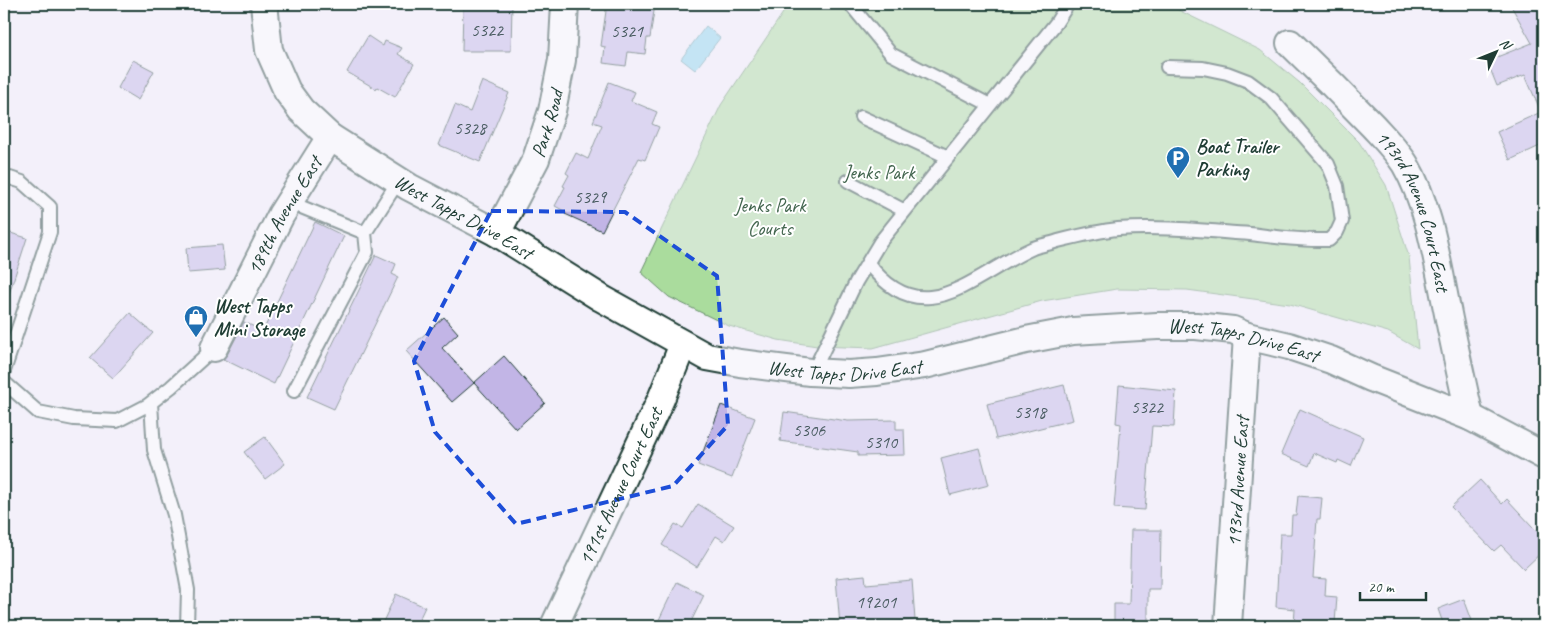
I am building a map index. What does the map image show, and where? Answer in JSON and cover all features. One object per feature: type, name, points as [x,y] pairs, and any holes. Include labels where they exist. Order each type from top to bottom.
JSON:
[{"type":"street","name":"West Tapps Drive East","points":[[264,4],[269,50],[287,91],[301,110],[330,137],[399,180],[497,233],[600,298],[708,357],[813,372],[850,374],[925,365],[1026,340],[1073,331],[1156,326],[1196,326],[1233,330],[1247,336],[1289,346],[1331,360],[1470,416],[1544,456]]},
{"type":"street","name":"Park Road","points":[[497,233],[536,158],[552,111],[562,60],[564,4]]},
{"type":"street","name":"193rd Avenue Court East","points":[[1290,43],[1350,102],[1392,147],[1404,162],[1416,186],[1424,209],[1438,266],[1470,416]]},
{"type":"street","name":"189th Avenue East","points":[[214,348],[281,215],[330,137]]},
{"type":"street","name":"193rd Avenue East","points":[[1228,626],[1247,336]]},
{"type":"street","name":"191st Avenue Court East","points":[[554,626],[661,399],[683,344]]},
{"type":"lane","points":[[850,4],[892,54],[990,104]]},
{"type":"lane","points":[[813,372],[856,282],[880,242],[1056,23],[1068,4]]},
{"type":"lane","points":[[868,263],[879,278],[896,290],[919,298],[941,297],[1034,248],[1084,234],[1118,229],[1190,229],[1329,240],[1337,232],[1342,221],[1337,186],[1328,164],[1271,98],[1248,81],[1227,73],[1203,68],[1167,68]]},
{"type":"lane","points":[[860,117],[948,157]]},
{"type":"lane","points":[[4,176],[22,182],[50,206],[50,232],[4,371]]},
{"type":"lane","points":[[294,391],[367,252],[365,233],[399,180]]},
{"type":"lane","points":[[848,181],[905,211]]},
{"type":"lane","points":[[289,202],[365,233]]},
{"type":"lane","points":[[4,382],[38,412],[74,419],[117,421],[150,403],[171,387],[214,348]]},
{"type":"lane","points":[[150,403],[154,450],[174,515],[188,590],[187,626]]},
{"type":"highlighted area","points":[[491,211],[625,212],[717,276],[728,425],[673,486],[516,524],[435,432],[414,361]]},
{"type":"green space","name":"Jenks Park","points":[[789,4],[1166,4],[1260,50],[1300,83],[1359,142],[1386,185],[1409,257],[1418,349],[1388,332],[1290,304],[1187,290],[1117,289],[1042,301],[873,348],[817,346],[778,340],[729,326],[669,297],[641,272],[721,105]]},
{"type":"water","points":[[706,26],[720,38],[695,70],[681,59]]},
{"type":"building","points":[[463,4],[512,4],[511,51],[462,51]]},
{"type":"building","points":[[607,4],[655,4],[650,38],[647,38],[645,54],[628,52],[626,66],[603,63],[605,47],[601,46]]},
{"type":"building","points":[[1510,4],[1544,4],[1544,144],[1510,160],[1497,132],[1541,112],[1525,75],[1497,86],[1487,61],[1532,43]]},
{"type":"building","points":[[368,36],[383,46],[385,41],[402,48],[398,54],[414,64],[395,97],[377,87],[376,89],[347,72]]},
{"type":"building","points":[[133,60],[154,71],[138,100],[118,88]]},
{"type":"building","points":[[482,81],[509,93],[480,162],[439,145],[455,105],[470,112]]},
{"type":"building","points":[[609,82],[635,92],[631,101],[657,112],[652,124],[659,127],[645,160],[639,158],[602,231],[565,214],[566,212],[555,206],[565,187],[563,186],[569,175],[566,173],[576,153],[588,159],[602,125],[593,122]]},
{"type":"building","points":[[315,222],[344,236],[274,384],[223,359],[227,355],[244,322],[263,331]]},
{"type":"building","points":[[4,231],[27,238],[7,300],[4,299]]},
{"type":"building","points":[[222,245],[225,270],[188,273],[186,248]]},
{"type":"building","points":[[376,255],[396,264],[392,274],[398,277],[334,409],[307,397]]},
{"type":"building","points":[[130,313],[153,333],[113,378],[90,358]]},
{"type":"building","points":[[444,317],[458,333],[442,348],[474,383],[452,402],[406,351]]},
{"type":"building","points":[[504,356],[545,403],[516,429],[474,383]]},
{"type":"building","points":[[1064,385],[1073,420],[996,439],[987,404]]},
{"type":"building","points":[[1119,385],[1176,391],[1174,427],[1152,426],[1145,510],[1114,508],[1121,424],[1116,423]]},
{"type":"building","points":[[721,405],[755,418],[732,478],[698,465]]},
{"type":"building","points":[[1300,409],[1363,437],[1351,466],[1338,460],[1337,463],[1314,453],[1309,466],[1281,454]]},
{"type":"building","points":[[784,412],[848,421],[896,420],[896,429],[904,429],[905,455],[858,456],[858,452],[780,441]]},
{"type":"building","points":[[265,437],[285,464],[265,479],[244,452]]},
{"type":"building","points":[[979,448],[989,485],[950,495],[941,458]]},
{"type":"building","points":[[1480,480],[1502,504],[1507,499],[1544,539],[1544,550],[1524,569],[1501,545],[1494,551],[1451,507]]},
{"type":"building","points":[[1298,496],[1322,498],[1320,519],[1317,519],[1313,578],[1326,579],[1325,596],[1337,597],[1335,623],[1324,622],[1323,626],[1294,626],[1295,609],[1276,607],[1280,534],[1291,534],[1292,515],[1296,515]]},
{"type":"building","points":[[698,504],[734,526],[724,541],[716,536],[697,567],[662,545],[675,524],[683,528]]},
{"type":"building","points":[[1131,530],[1161,530],[1160,589],[1148,589],[1148,626],[1114,626],[1114,604],[1129,604]]},
{"type":"building","points":[[865,575],[866,584],[912,580],[915,620],[840,626],[836,578]]},
{"type":"building","points":[[677,582],[704,595],[689,626],[656,626]]},
{"type":"building","points":[[396,594],[425,607],[416,626],[381,626]]},
{"type":"building","points":[[1464,599],[1474,626],[1444,626],[1438,609]]},
{"type":"place","name":"Boat Trailer Parking","points":[[1178,179]]},
{"type":"place","name":"West Tapps Mini Storage","points":[[196,338]]},
{"type":"park label","name":"Jenks Park Courts","points":[[770,216]]}]
